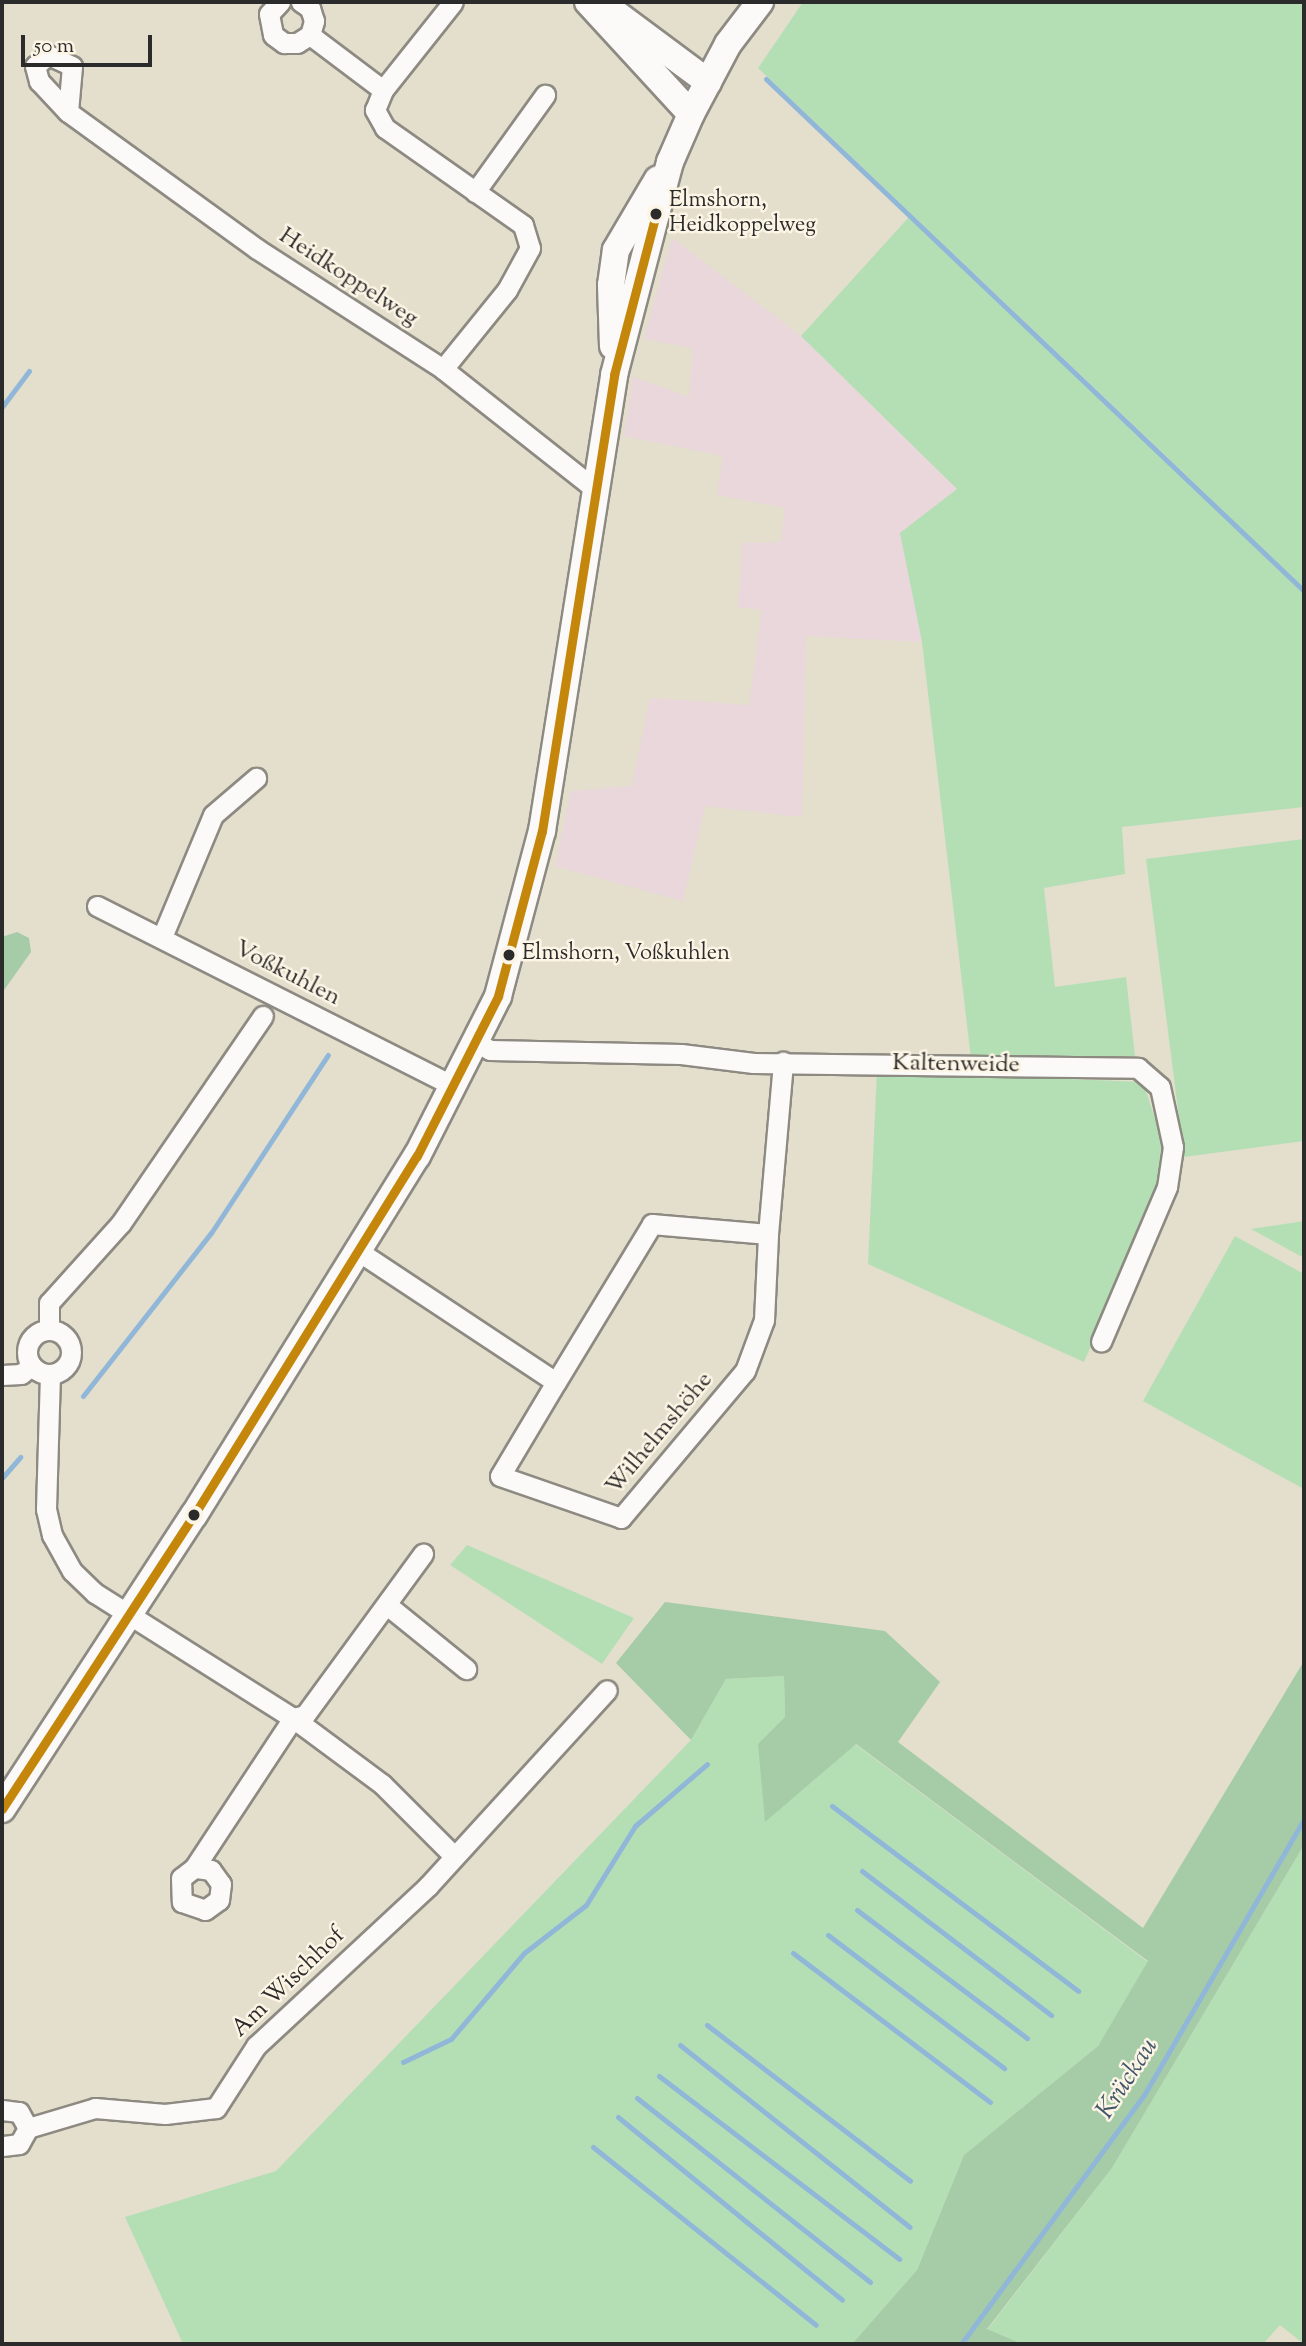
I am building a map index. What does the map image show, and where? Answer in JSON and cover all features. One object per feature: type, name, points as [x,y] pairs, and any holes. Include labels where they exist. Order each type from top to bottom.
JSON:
[{"type":"main road","points":[[588,2],[691,114]]},
{"type":"main road","points":[[601,2],[708,82]]},
{"type":"main road","points":[[2,1809],[127,1613],[194,1516],[358,1251],[455,1087],[477,1042],[512,955],[542,831],[614,375],[670,162],[708,82],[760,2]]},
{"type":"street","points":[[280,2],[269,14],[273,35],[284,43],[297,43],[310,35],[314,21],[310,8],[301,2]]},
{"type":"street","points":[[443,369],[507,290],[530,248],[523,225],[385,128],[376,110],[383,90],[453,2]]},
{"type":"street","points":[[310,35],[383,90]]},
{"type":"street","points":[[475,192],[545,95]]},
{"type":"street","name":"Heidkoppelweg","points":[[68,112],[257,249],[443,369],[596,490]]},
{"type":"street","points":[[162,937],[213,815],[256,778]]},
{"type":"street","name":"Voßkuhlen","points":[[97,906],[455,1087]]},
{"type":"street","points":[[49,1330],[49,1303],[121,1223],[263,1016]]},
{"type":"street","name":"Kaltenweide","points":[[477,1042],[490,1050],[681,1054],[783,1062],[1138,1068],[1160,1087],[1172,1147],[1167,1187],[1101,1342]]},
{"type":"street","name":"Wilhelmshöhe","points":[[768,1234],[652,1224],[500,1476],[621,1518],[745,1371],[764,1320],[768,1234],[783,1062]]},
{"type":"street","points":[[358,1251],[556,1381]]},
{"type":"street","points":[[31,1366],[27,1346],[36,1334],[49,1330],[62,1335],[71,1352],[67,1365],[50,1374]]},
{"type":"street","points":[[31,1366],[50,1374]]},
{"type":"street","points":[[2,1375],[21,1374],[31,1366]]},
{"type":"street","points":[[50,1374],[45,1483],[52,1535],[72,1571],[127,1613],[293,1718],[382,1784],[453,1855]]},
{"type":"street","points":[[194,1868],[293,1718],[305,1715],[423,1554]]},
{"type":"street","points":[[387,1605],[466,1669]]},
{"type":"street","name":"Am Wischhof","points":[[2,2146],[19,2144],[28,2127],[95,2108],[165,2114],[216,2109],[256,2046],[428,1886],[453,1855],[607,1690]]},
{"type":"street","points":[[2,2110],[19,2112],[28,2127]]},
{"type":"shaded area","points":[[672,238],[801,336],[957,489],[900,533],[922,642],[806,636],[802,817],[705,806],[683,901],[555,866],[571,791],[632,786],[650,698],[749,705],[762,610],[738,607],[743,543],[781,542],[785,508],[717,495],[723,456],[624,436],[633,377],[689,397],[693,348],[644,339]]},
{"type":"green space","points":[[803,2],[1304,2],[1304,807],[1122,827],[1125,874],[1044,888],[1055,987],[1126,977],[1135,1056],[971,1059],[922,642],[900,533],[957,489],[801,336],[909,217],[1224,511],[758,68]]},
{"type":"green space","points":[[1304,839],[1304,1141],[1184,1157],[1146,859]]},
{"type":"green space","points":[[17,932],[29,938],[31,952],[2,993],[2,937]]},
{"type":"green space","points":[[877,1071],[1143,1082],[1164,1146],[1160,1184],[1084,1362],[868,1264]]},
{"type":"green space","points":[[1304,1221],[1304,1258],[1251,1229]]},
{"type":"green space","points":[[1235,1236],[1304,1274],[1304,1489],[1143,1401]]},
{"type":"green space","points":[[467,1545],[634,1618],[602,1664],[450,1565]]},
{"type":"green space","points":[[665,1602],[885,1631],[940,1682],[898,1742],[1143,1928],[1304,1661],[1304,1845],[1112,2168],[987,2329],[1022,2344],[852,2344],[917,2270],[964,2155],[1098,2046],[1148,1961],[856,1744],[765,1822],[758,1744],[785,1717],[784,1676],[726,1679],[691,1740],[616,1663]]},
{"type":"green space","points":[[784,1676],[785,1717],[765,1821],[855,1744],[1148,1962],[1098,2046],[964,2155],[917,2270],[852,2344],[183,2344],[125,2217],[276,2171],[691,1740],[726,1679]]},
{"type":"green space","points":[[1304,1845],[1304,2344],[1280,2325],[1263,2344],[1022,2344],[987,2330],[1112,2168]]},
{"type":"waterway","points":[[766,79],[1304,591]]},
{"type":"waterway","points":[[2,407],[29,371]]},
{"type":"waterway","points":[[83,1396],[211,1233],[328,1055]]},
{"type":"waterway","points":[[2,1478],[20,1457]]},
{"type":"waterway","points":[[403,2062],[451,2039],[524,1953],[586,1905],[635,1826],[707,1764]]},
{"type":"waterway","points":[[832,1806],[1078,1991]]},
{"type":"waterway","name":"Krückau","points":[[961,2344],[1144,2095],[1304,1819]]},
{"type":"waterway","points":[[862,1871],[1051,2015]]},
{"type":"waterway","points":[[857,1910],[1027,2038]]},
{"type":"waterway","points":[[828,1935],[1004,2068]]},
{"type":"waterway","points":[[793,1953],[990,2102]]},
{"type":"waterway","points":[[707,2025],[910,2181]]},
{"type":"waterway","points":[[680,2045],[910,2227]]},
{"type":"waterway","points":[[659,2076],[899,2259]]},
{"type":"waterway","points":[[637,2098],[870,2282]]},
{"type":"waterway","points":[[618,2117],[842,2300]]},
{"type":"waterway","points":[[593,2147],[816,2325]]},
{"type":"transit line","points":[[2,1809],[194,1515],[417,1156],[498,996],[542,831],[614,375],[656,214]]},
{"type":"place","name":"Elmshorn, Heidkoppelweg","points":[[656,214]]},
{"type":"place","name":"Elmshorn, Voßkuhlen","points":[[509,955]]}]
